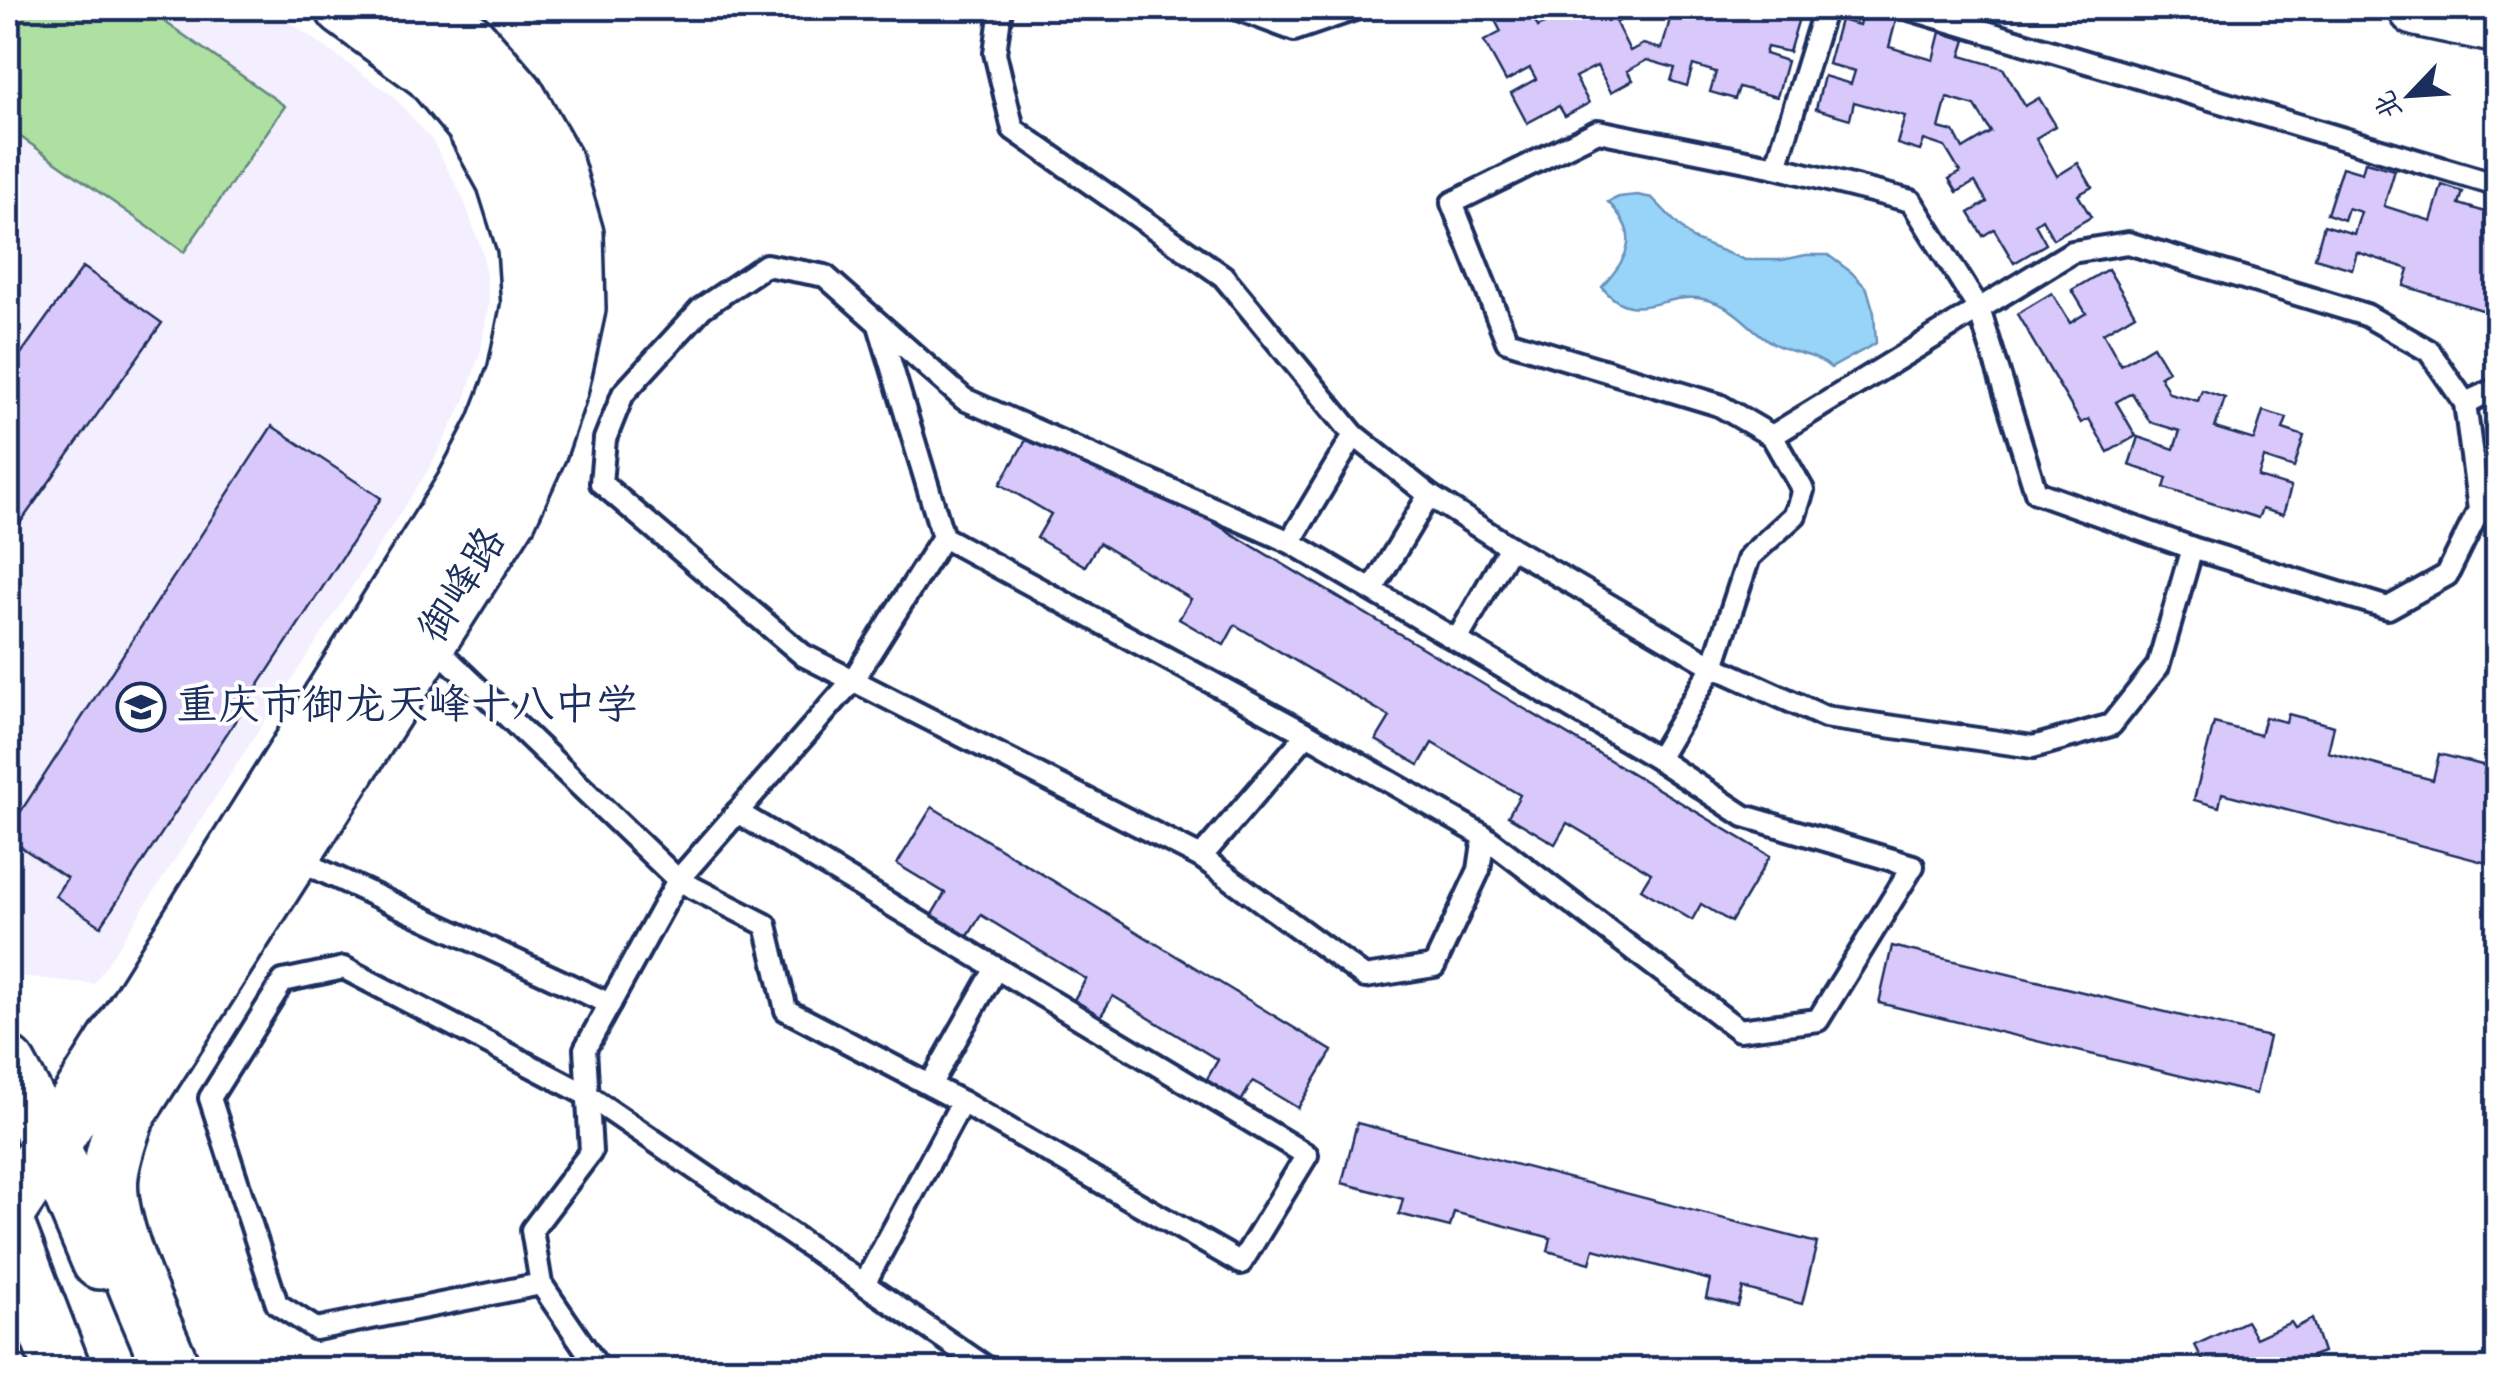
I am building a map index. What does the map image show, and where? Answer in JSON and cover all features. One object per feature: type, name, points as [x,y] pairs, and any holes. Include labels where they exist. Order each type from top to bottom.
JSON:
[{"type":"street","name":"御峰路","points":[[8,1210],[29,1138],[114,1042],[463,488],[494,428],[516,373],[530,305],[526,247],[505,180],[473,122],[431,72],[344,8]]},
{"type":"street","name":"御峰路","points":[[172,1370],[112,1210],[110,1178],[115,1146],[128,1114],[509,515],[540,449],[560,387],[578,308],[575,234],[554,162],[516,95],[468,40],[425,8]]},
{"type":"street","points":[[2418,8],[2498,25]]},
{"type":"street","points":[[8,1066],[29,1138],[146,1370]]},
{"type":"street","points":[[29,1138],[98,1133],[128,1114]]},
{"type":"street","points":[[8,1230],[62,1370]]},
{"type":"lane","points":[[1001,8],[995,52],[1012,130],[1224,276],[1354,435],[1429,495],[1510,547],[1713,666],[1825,718],[2033,747],[2112,725],[2158,666],[2192,548]]},
{"type":"lane","points":[[1235,8],[1294,30],[1358,8]]},
{"type":"lane","points":[[1776,167],[1826,8]]},
{"type":"lane","points":[[1906,8],[2498,185]]},
{"type":"lane","points":[[1658,758],[1713,666],[1748,557],[1794,515],[1803,490],[1772,436],[1719,405],[1507,341],[1452,203],[1598,131],[1776,167],[1911,200],[1979,309],[2036,492],[2192,548],[2388,608],[2448,575],[2479,510],[2465,403],[2429,351],[2366,315],[2128,243],[2072,252],[1979,309],[1772,436]]},
{"type":"lane","points":[[879,324],[944,536],[1484,836],[1740,1030],[1818,1020],[1913,866],[1744,816],[1658,758],[1290,542],[964,399],[879,324],[824,276],[766,266],[702,308],[623,394],[605,439],[601,484],[803,655],[1201,857],[1365,977],[1434,966],[1479,870],[1484,836]]},
{"type":"lane","points":[[2465,403],[2498,388]]},
{"type":"lane","points":[[1290,542],[1354,435]]},
{"type":"lane","points":[[1372,590],[1429,495]]},
{"type":"lane","points":[[600,1370],[542,1284],[532,1230],[591,1152],[585,1048],[678,880],[852,680],[944,536]]},
{"type":"lane","points":[[1457,640],[1510,547]]},
{"type":"lane","points":[[430,642],[678,880],[766,925],[786,1010],[962,1102],[1241,1263],[1307,1156],[737,812]]},
{"type":"lane","points":[[1201,857],[1306,734]]},
{"type":"lane","points":[[290,856],[610,1004]]},
{"type":"lane","points":[[542,1284],[316,1329],[277,1304],[210,1098],[283,980],[344,968],[587,1095],[990,1370]]},
{"type":"lane","points":[[930,1085],[996,968]]},
{"type":"lane","points":[[864,1284],[962,1102]]},
{"type":"shaded area","name":"重庆市御龙天峰十八中学","points":[[8,8],[270,8],[392,95],[432,140],[464,200],[483,254],[489,302],[481,350],[464,402],[430,467],[94,984],[19,976],[8,947]]},
{"type":"green space","points":[[8,8],[145,8],[285,106],[184,252],[8,128]]},
{"type":"water","points":[[1637,195],[1652,198],[1692,239],[1745,260],[1828,255],[1867,289],[1876,343],[1831,368],[1818,359],[1774,344],[1715,302],[1688,298],[1637,307],[1614,299],[1602,287],[1625,255],[1628,235],[1608,202]]},
{"type":"building","points":[[1515,8],[1528,8],[1538,27],[1575,8],[1801,11],[1789,52],[1767,47],[1765,54],[1787,61],[1777,97],[1739,87],[1735,99],[1710,92],[1716,72],[1693,65],[1687,86],[1671,81],[1675,68],[1647,60],[1627,71],[1633,80],[1611,92],[1597,66],[1575,77],[1589,103],[1565,116],[1559,106],[1527,123],[1511,93],[1536,79],[1530,68],[1506,81],[1484,41],[1501,32],[1494,18]],"holes":[[[1640,10],[1670,19],[1662,49],[1643,44],[1630,51],[1616,23]]]},
{"type":"building","points":[[1863,10],[1896,20],[1889,47],[1933,60],[1940,32],[1966,40],[1961,56],[2003,68],[2025,106],[2039,98],[2056,126],[2036,138],[2057,176],[2078,163],[2092,187],[2078,195],[2091,217],[2053,239],[2042,219],[2035,224],[2046,244],[2014,263],[1994,229],[1983,236],[1969,213],[1987,202],[1975,182],[1957,192],[1949,179],[1960,172],[1945,147],[1924,140],[1920,151],[1897,144],[1905,116],[1854,102],[1850,119],[1816,109],[1824,76],[1851,84],[1855,71],[1828,64],[1840,20],[1859,25]],"holes":[[[1947,98],[1975,106],[1991,132],[1963,149],[1954,132],[1939,128]]]},
{"type":"building","points":[[2365,162],[2395,170],[2384,206],[2431,221],[2442,185],[2463,192],[2459,204],[2498,216],[2495,314],[2404,286],[2409,269],[2357,252],[2352,269],[2315,258],[2324,225],[2354,234],[2361,212],[2348,208],[2344,220],[2327,214],[2342,167],[2362,173]]},
{"type":"building","points":[[83,267],[162,323],[8,540],[8,372]]},
{"type":"building","points":[[2108,269],[2135,314],[2103,333],[2121,365],[2153,346],[2168,371],[2160,376],[2169,393],[2198,401],[2202,390],[2225,398],[2215,428],[2254,440],[2263,411],[2287,418],[2283,429],[2304,436],[2294,468],[2264,458],[2258,477],[2291,487],[2283,515],[2262,509],[2258,518],[2164,488],[2167,478],[2129,465],[2138,437],[2174,449],[2180,431],[2150,422],[2132,393],[2116,402],[2136,436],[2108,452],[2089,419],[2081,423],[2017,314],[2052,293],[2070,323],[2086,313],[2072,290]]},
{"type":"building","points":[[1039,418],[1770,856],[1731,922],[1701,904],[1692,920],[1641,889],[1651,873],[1567,823],[1555,844],[1508,816],[1520,795],[1432,743],[1419,765],[1376,740],[1390,717],[1235,625],[1224,645],[1179,619],[1191,599],[1099,543],[1085,566],[1037,538],[1051,514],[1000,484]]},
{"type":"building","points":[[272,426],[381,498],[101,926],[55,896],[67,878],[8,838],[8,831]]},
{"type":"building","points":[[2288,714],[2334,726],[2328,752],[2433,780],[2439,754],[2486,766],[2484,774],[2498,778],[2498,866],[2222,793],[2219,807],[2194,800],[2214,723],[2260,735],[2265,717],[2286,722]]},
{"type":"building","points":[[932,807],[1332,1051],[1298,1108],[1253,1081],[1239,1105],[1204,1084],[1218,1060],[1113,996],[1099,1019],[1072,1003],[1086,979],[981,915],[967,938],[931,916],[945,893],[897,864]]},
{"type":"building","points":[[1892,946],[2269,1037],[2256,1094],[1879,1003]]},
{"type":"building","points":[[1357,1123],[1817,1243],[1802,1304],[1743,1288],[1738,1306],[1706,1298],[1710,1280],[1594,1249],[1590,1263],[1548,1251],[1551,1238],[1454,1212],[1450,1227],[1399,1214],[1403,1199],[1342,1183]]},
{"type":"building","points":[[2312,1319],[2323,1352],[2312,1356],[2317,1370],[2190,1370],[2204,1363],[2195,1345],[2246,1321],[2256,1338],[2291,1322],[2295,1328]]},
{"type":"place","name":"重庆市御龙天峰十八中学","points":[[141,707]]}]
